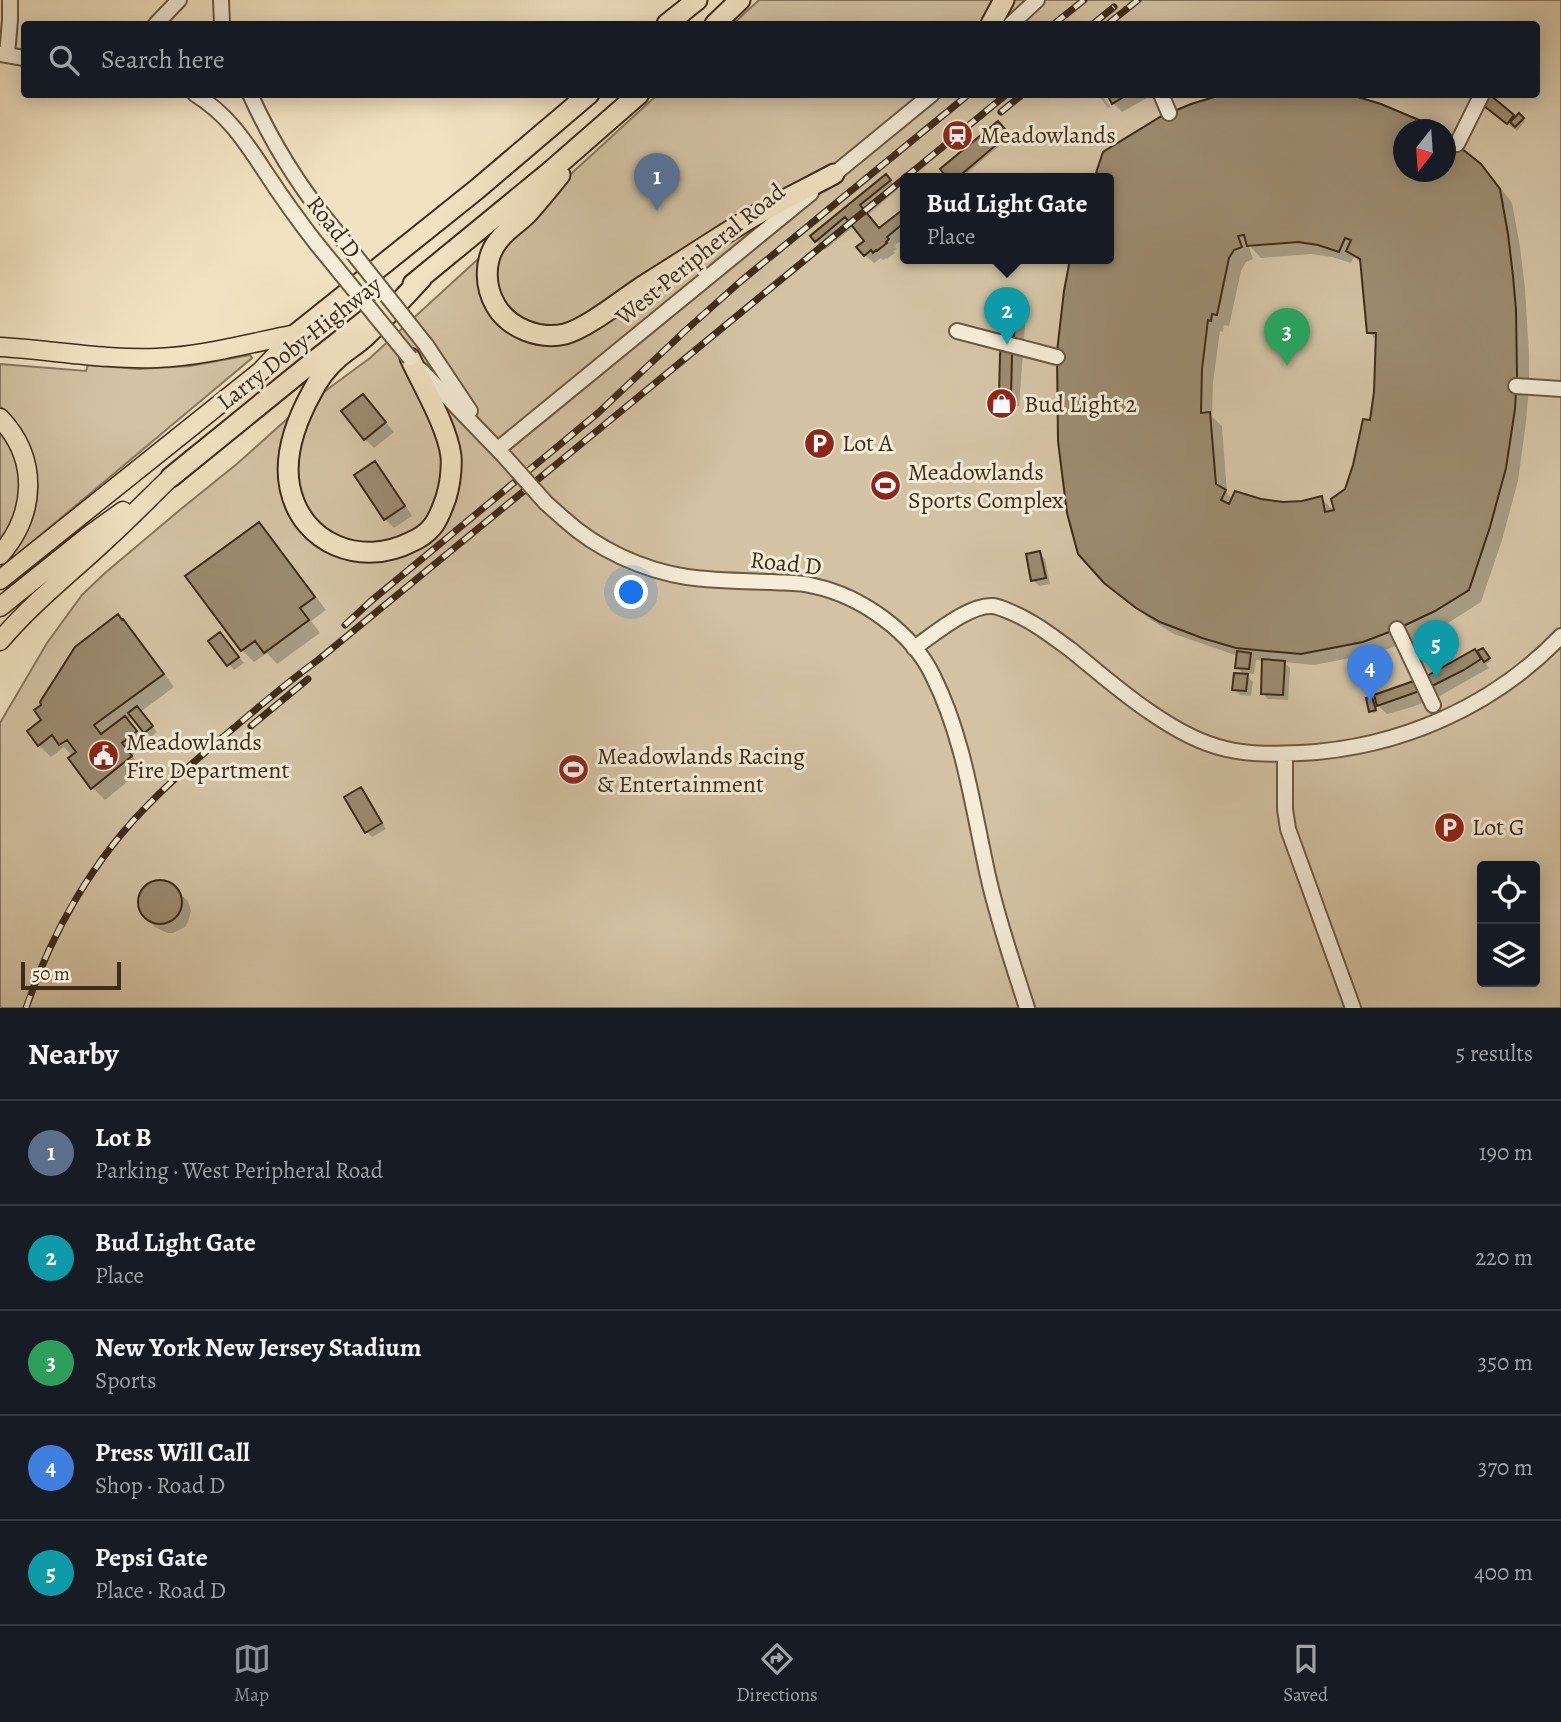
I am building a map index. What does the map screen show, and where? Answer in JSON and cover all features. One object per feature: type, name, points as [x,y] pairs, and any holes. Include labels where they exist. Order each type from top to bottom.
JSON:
[{"type":"highway","points":[[668,21],[685,0]]},
{"type":"highway","points":[[670,21],[697,0]]},
{"type":"highway","points":[[718,21],[740,0]]},
{"type":"highway","points":[[993,21],[1004,0]]},
{"type":"highway","name":"Larry Doby Highway","points":[[296,334],[504,167],[584,98]]},
{"type":"highway","name":"Larry Doby Highway","points":[[171,477],[325,352],[422,278],[635,98]]},
{"type":"highway","points":[[590,138],[529,212],[499,240],[491,255],[487,279],[492,298],[509,321],[537,334],[564,334],[579,329],[750,218],[834,174]]},
{"type":"highway","points":[[410,358],[442,428],[450,454],[451,477],[441,513],[432,528],[398,549],[367,553],[337,546],[312,529],[293,498],[289,470],[293,433],[305,403],[336,360],[365,338],[422,278]]},
{"type":"main road","name":"Larry Doby Highway","points":[[0,347],[155,358],[204,354],[296,334]]},
{"type":"main road","points":[[0,580],[261,371],[296,334]]},
{"type":"main road","points":[[0,418],[19,445],[29,484],[21,524],[0,555]]},
{"type":"main road","name":"Larry Doby Highway","points":[[0,641],[41,597],[171,477]]},
{"type":"main road","points":[[0,607],[91,534],[171,477]]},
{"type":"street","points":[[4,54],[10,20],[10,0]]},
{"type":"street","points":[[159,21],[179,0]]},
{"type":"street","points":[[221,0],[222,21]]},
{"type":"street","points":[[1014,21],[1037,0]]},
{"type":"street","name":"Road D","points":[[200,98],[240,133],[316,243],[410,358],[546,503],[583,535],[624,558],[653,569],[702,579],[798,583],[825,588],[874,612],[914,648],[933,675],[954,728],[988,878],[1027,1008]]},
{"type":"street","name":"Road D","points":[[252,98],[277,147],[318,210],[426,345],[501,453]]},
{"type":"street","name":"West Peripheral Road","points":[[501,453],[927,98]]},
{"type":"street","points":[[1163,98],[1169,114]]},
{"type":"street","points":[[1457,144],[1480,98]]},
{"type":"street","points":[[957,331],[1057,357]]},
{"type":"street","points":[[1516,386],[1561,389]]},
{"type":"street","points":[[914,648],[951,622],[973,611],[984,606],[1001,608],[1023,617],[1054,637],[1148,711],[1178,730],[1226,749],[1285,754],[1337,750],[1392,737],[1441,720],[1466,709],[1498,689],[1529,667],[1561,636]]},
{"type":"street","points":[[1397,629],[1433,705]]},
{"type":"street","points":[[1285,754],[1285,808],[1288,829],[1353,1008]]},
{"type":"shaded area","name":"Meadowlands Sports Complex","points":[[759,0],[1561,0],[1561,1008],[0,1008],[0,723],[47,643],[82,595],[287,419],[370,358],[654,98],[1540,98],[1540,21],[736,21]]},
{"type":"shaded area","points":[[250,355],[252,358],[6,564],[4,560],[23,538],[33,517],[37,483],[30,449],[22,433],[0,406],[0,364],[86,371],[88,365],[139,369],[190,366]]},
{"type":"shaded area","points":[[0,430],[16,460],[20,493],[15,519],[0,545]]},
{"type":"building","points":[[1109,98],[1122,98],[1112,104]]},
{"type":"building","points":[[1211,98],[1361,98],[1417,119],[1393,119],[1393,182],[1456,182],[1456,144],[1481,164],[1500,189],[1508,234],[1516,310],[1517,375],[1506,468],[1469,590],[1435,611],[1363,642],[1301,654],[1236,648],[1160,622],[1136,608],[1104,583],[1078,554],[1067,513],[1058,441],[1057,352],[1069,264],[1114,264],[1114,173],[1096,173],[1103,152],[1160,117]],"holes":[[[1244,235],[1247,246],[1298,242],[1339,252],[1345,238],[1351,240],[1346,251],[1360,259],[1367,333],[1376,333],[1370,420],[1363,419],[1345,489],[1331,499],[1334,510],[1325,512],[1322,496],[1283,502],[1235,491],[1229,504],[1221,500],[1226,490],[1216,484],[1210,412],[1201,413],[1202,369],[1208,320],[1211,321],[1212,314],[1217,315],[1229,258],[1234,250],[1242,247],[1238,236]]]},
{"type":"building","points":[[1474,98],[1494,98],[1514,115],[1507,124]]},
{"type":"building","points":[[1519,113],[1524,118],[1515,127],[1510,122]]},
{"type":"building","points":[[998,121],[1009,134],[963,173],[943,173],[940,169]]},
{"type":"building","points":[[886,174],[891,180],[860,205],[879,228],[900,212],[900,226],[887,237],[887,243],[877,251],[873,253],[871,250],[864,256],[856,247],[864,241],[845,217],[815,242],[810,236]]},
{"type":"building","points":[[1002,298],[1015,300],[1014,306],[1001,304]]},
{"type":"building","points":[[1004,312],[1016,314],[1011,397],[999,397]]},
{"type":"building","points":[[363,394],[386,422],[364,440],[341,411]]},
{"type":"building","name":"Bud Light 2","points":[[995,401],[1007,401],[1007,407],[995,407]]},
{"type":"building","points":[[375,461],[405,506],[384,520],[354,475]]},
{"type":"building","points":[[259,522],[315,597],[300,608],[309,620],[264,653],[255,641],[241,651],[185,576]]},
{"type":"building","points":[[1040,551],[1046,578],[1031,581],[1026,554]]},
{"type":"building","points":[[118,614],[164,674],[94,725],[101,734],[125,716],[137,731],[122,743],[132,756],[91,789],[68,758],[76,752],[67,740],[59,745],[52,735],[38,746],[27,731],[41,720],[34,710],[41,705],[40,702],[75,647]]},
{"type":"building","points":[[220,632],[239,657],[227,666],[208,641]]},
{"type":"building","points":[[1483,648],[1490,658],[1484,662],[1477,651]]},
{"type":"building","points":[[1475,649],[1481,659],[1464,670],[1428,688],[1377,706],[1374,695],[1425,677]]},
{"type":"building","points":[[1237,651],[1251,653],[1249,669],[1235,668]]},
{"type":"building","points":[[1262,659],[1285,661],[1283,695],[1261,694]]},
{"type":"building","points":[[1234,673],[1248,674],[1246,691],[1232,690]]},
{"type":"building","points":[[1372,697],[1376,710],[1369,712],[1366,698]]},
{"type":"building","points":[[137,706],[153,726],[144,733],[128,713]]},
{"type":"building","points":[[361,787],[382,823],[365,833],[344,797]]},
{"type":"building","points":[[160,880],[176,886],[182,902],[176,918],[160,924],[144,918],[138,902],[144,886]]},
{"type":"railway","points":[[1058,21],[1084,0]]},
{"type":"railway","points":[[1112,21],[1138,0]]},
{"type":"railway","points":[[1097,21],[1114,7]]},
{"type":"railway","points":[[345,625],[598,413],[741,281],[964,98]]},
{"type":"railway","points":[[911,173],[1002,98]]},
{"type":"railway","points":[[1001,112],[1018,98]]},
{"type":"railway","points":[[26,1008],[36,979],[77,897],[131,823],[169,784],[270,697],[900,182]]},
{"type":"railway","points":[[251,726],[308,679]]},
{"type":"place","name":"Meadowlands","points":[[957,135]]},
{"type":"place","name":"Lot B","points":[[657,211]]},
{"type":"place","name":"Bud Light Gate","points":[[1007,345]]},
{"type":"place","name":"New York New Jersey Stadium","points":[[1287,366]]},
{"type":"place","name":"Bud Light 2","points":[[1001,404]]},
{"type":"place","name":"Lot A","points":[[819,443]]},
{"type":"place","name":"Meadowlands Sports Complex","points":[[885,486]]},
{"type":"place","name":"Pepsi Gate","points":[[1436,678]]},
{"type":"place","name":"Press Will Call","points":[[1370,702]]},
{"type":"place","name":"Meadowlands Fire Department","points":[[103,756]]},
{"type":"place","name":"Meadowlands Racing & Entertainment","points":[[574,770]]},
{"type":"place","name":"Lot G","points":[[1449,827]]}]
